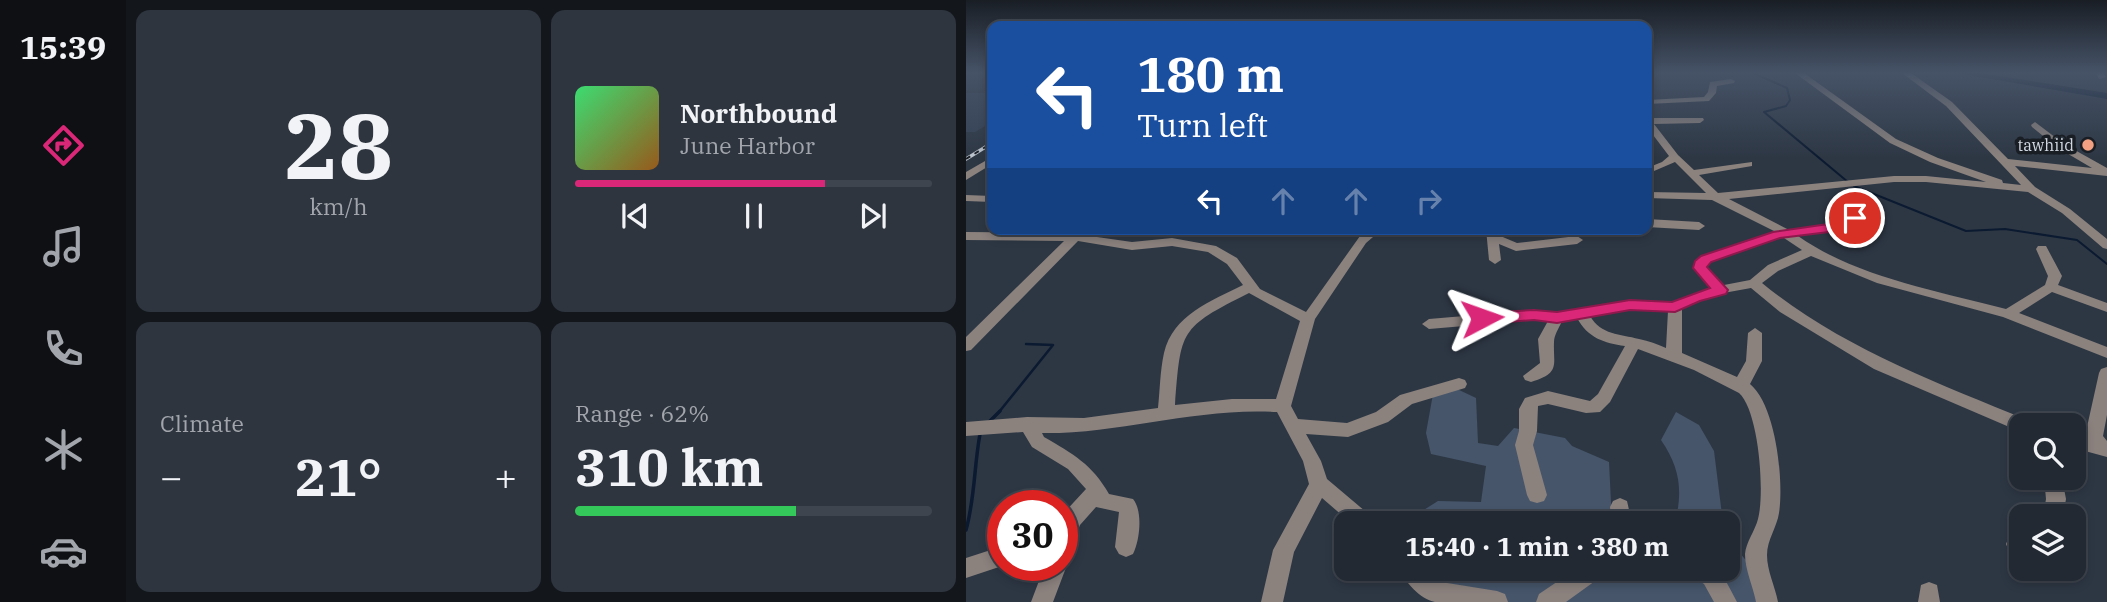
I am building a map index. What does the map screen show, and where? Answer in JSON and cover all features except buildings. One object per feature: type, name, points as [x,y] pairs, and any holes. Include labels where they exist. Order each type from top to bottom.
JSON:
[{"type":"street","points":[[1836,101],[1893,141],[1934,160],[1976,173],[2009,188]]},
{"type":"street","points":[[1945,101],[2031,189],[2066,211],[2107,245]]},
{"type":"street","points":[[1652,122],[1700,120]]},
{"type":"street","points":[[2035,125],[2061,146],[2107,173]]},
{"type":"street","points":[[1652,128],[1675,157],[1716,197],[1787,234],[1811,251],[1882,280],[2008,314],[2107,353]]},
{"type":"street","points":[[1652,169],[1675,157]]},
{"type":"street","points":[[2005,162],[2107,173]]},
{"type":"street","points":[[966,177],[987,163]]},
{"type":"street","points":[[1692,173],[1748,164]]},
{"type":"street","points":[[1652,195],[1716,197],[1894,179],[1926,179],[2031,189]]},
{"type":"street","points":[[966,198],[987,198]]},
{"type":"street","points":[[1721,290],[1703,274],[1700,264],[1769,237],[1833,228],[1838,221],[1851,218],[1875,223]]},
{"type":"street","points":[[1652,223],[1699,226]]},
{"type":"street","points":[[966,236],[1004,235]]},
{"type":"street","points":[[966,346],[1077,235]]},
{"type":"street","points":[[1087,235],[1132,246],[1172,242],[1212,249],[1232,261],[1248,279],[1250,287],[1280,306],[1308,319]]},
{"type":"street","points":[[1351,511],[1319,484],[1312,461],[1282,406],[1308,319],[1372,235]]},
{"type":"street","points":[[1491,235],[1495,260]]},
{"type":"street","points":[[1495,235],[1516,247],[1577,240]]},
{"type":"street","points":[[2008,314],[2051,288],[2055,276],[2042,249]]},
{"type":"street","points":[[1429,324],[1522,316],[1557,317],[1630,305],[1675,307],[1695,297],[1754,283],[1773,268],[1811,251]]},
{"type":"street","points":[[1754,283],[1785,309],[1880,365],[2009,420]]},
{"type":"street","points":[[1166,412],[1171,384],[1170,361],[1177,334],[1196,316],[1250,287]]},
{"type":"street","points":[[2051,288],[2107,308]]},
{"type":"street","points":[[1675,307],[1675,357]]},
{"type":"street","points":[[1582,314],[1597,333],[1675,357],[1740,384],[1752,395],[1764,437],[1771,507],[1756,553],[1767,602]]},
{"type":"street","points":[[1531,376],[1548,365],[1546,339],[1557,317]]},
{"type":"street","points":[[1740,384],[1751,374],[1756,349],[1755,332]]},
{"type":"street","points":[[1537,495],[1524,445],[1531,402],[1538,398],[1554,397],[1587,408],[1594,407],[1604,398],[1634,343]]},
{"type":"street","points":[[2103,448],[2094,437],[2107,373]]},
{"type":"street","points":[[1295,426],[1348,430],[1382,417],[1406,399],[1459,384]]},
{"type":"street","points":[[966,429],[998,424],[1085,425],[1166,412],[1267,404],[1282,406]]},
{"type":"street","points":[[1027,424],[1038,442],[1074,464],[1103,501],[1126,505],[1129,508],[1126,547]]},
{"type":"street","points":[[1272,602],[1284,550],[1319,484]]},
{"type":"street","points":[[1078,511],[1097,491]]},
{"type":"street","points":[[966,568],[987,561]]},
{"type":"street","points":[[1042,602],[1050,581]]},
{"type":"street","points":[[1423,581],[1440,593],[1497,602]]},
{"type":"street","points":[[1547,602],[1577,581]]},
{"type":"street","points":[[1714,581],[1726,602]]},
{"type":"shaded area","points":[[966,101],[987,101],[987,125],[975,132],[966,132]]},
{"type":"shaded area","points":[[1457,389],[1476,398],[1478,443],[1498,446],[1514,428],[1565,438],[1572,446],[1609,462],[1611,511],[1422,511],[1438,501],[1481,502],[1486,466],[1431,454],[1426,433],[1433,394]]},
{"type":"shaded area","points":[[1676,412],[1699,425],[1714,451],[1722,511],[1677,511],[1679,490],[1676,470],[1661,440]]},
{"type":"shaded area","points":[[1740,553],[1757,574],[1763,602],[1466,602],[1424,591],[1414,581],[1740,581]]},
{"type":"waterway","points":[[1789,101],[1786,106],[1764,112],[1848,182]]},
{"type":"waterway","points":[[1854,186],[1966,231],[2005,229],[2077,240],[2107,264]]},
{"type":"waterway","points":[[999,412],[1053,345],[1026,344]]},
{"type":"waterway","points":[[988,423],[999,412]]},
{"type":"waterway","points":[[966,530],[980,434]]},
{"type":"railway","points":[[966,159],[987,146]]},
{"type":"place","name":"tawhiid","points":[[2088,145]]},
{"type":"route","points":[[1482,318],[1534,315],[1557,317],[1630,305],[1675,307],[1695,297],[1721,290],[1700,268],[1700,264],[1706,259],[1778,234],[1833,228],[1838,221],[1855,218]]}]
